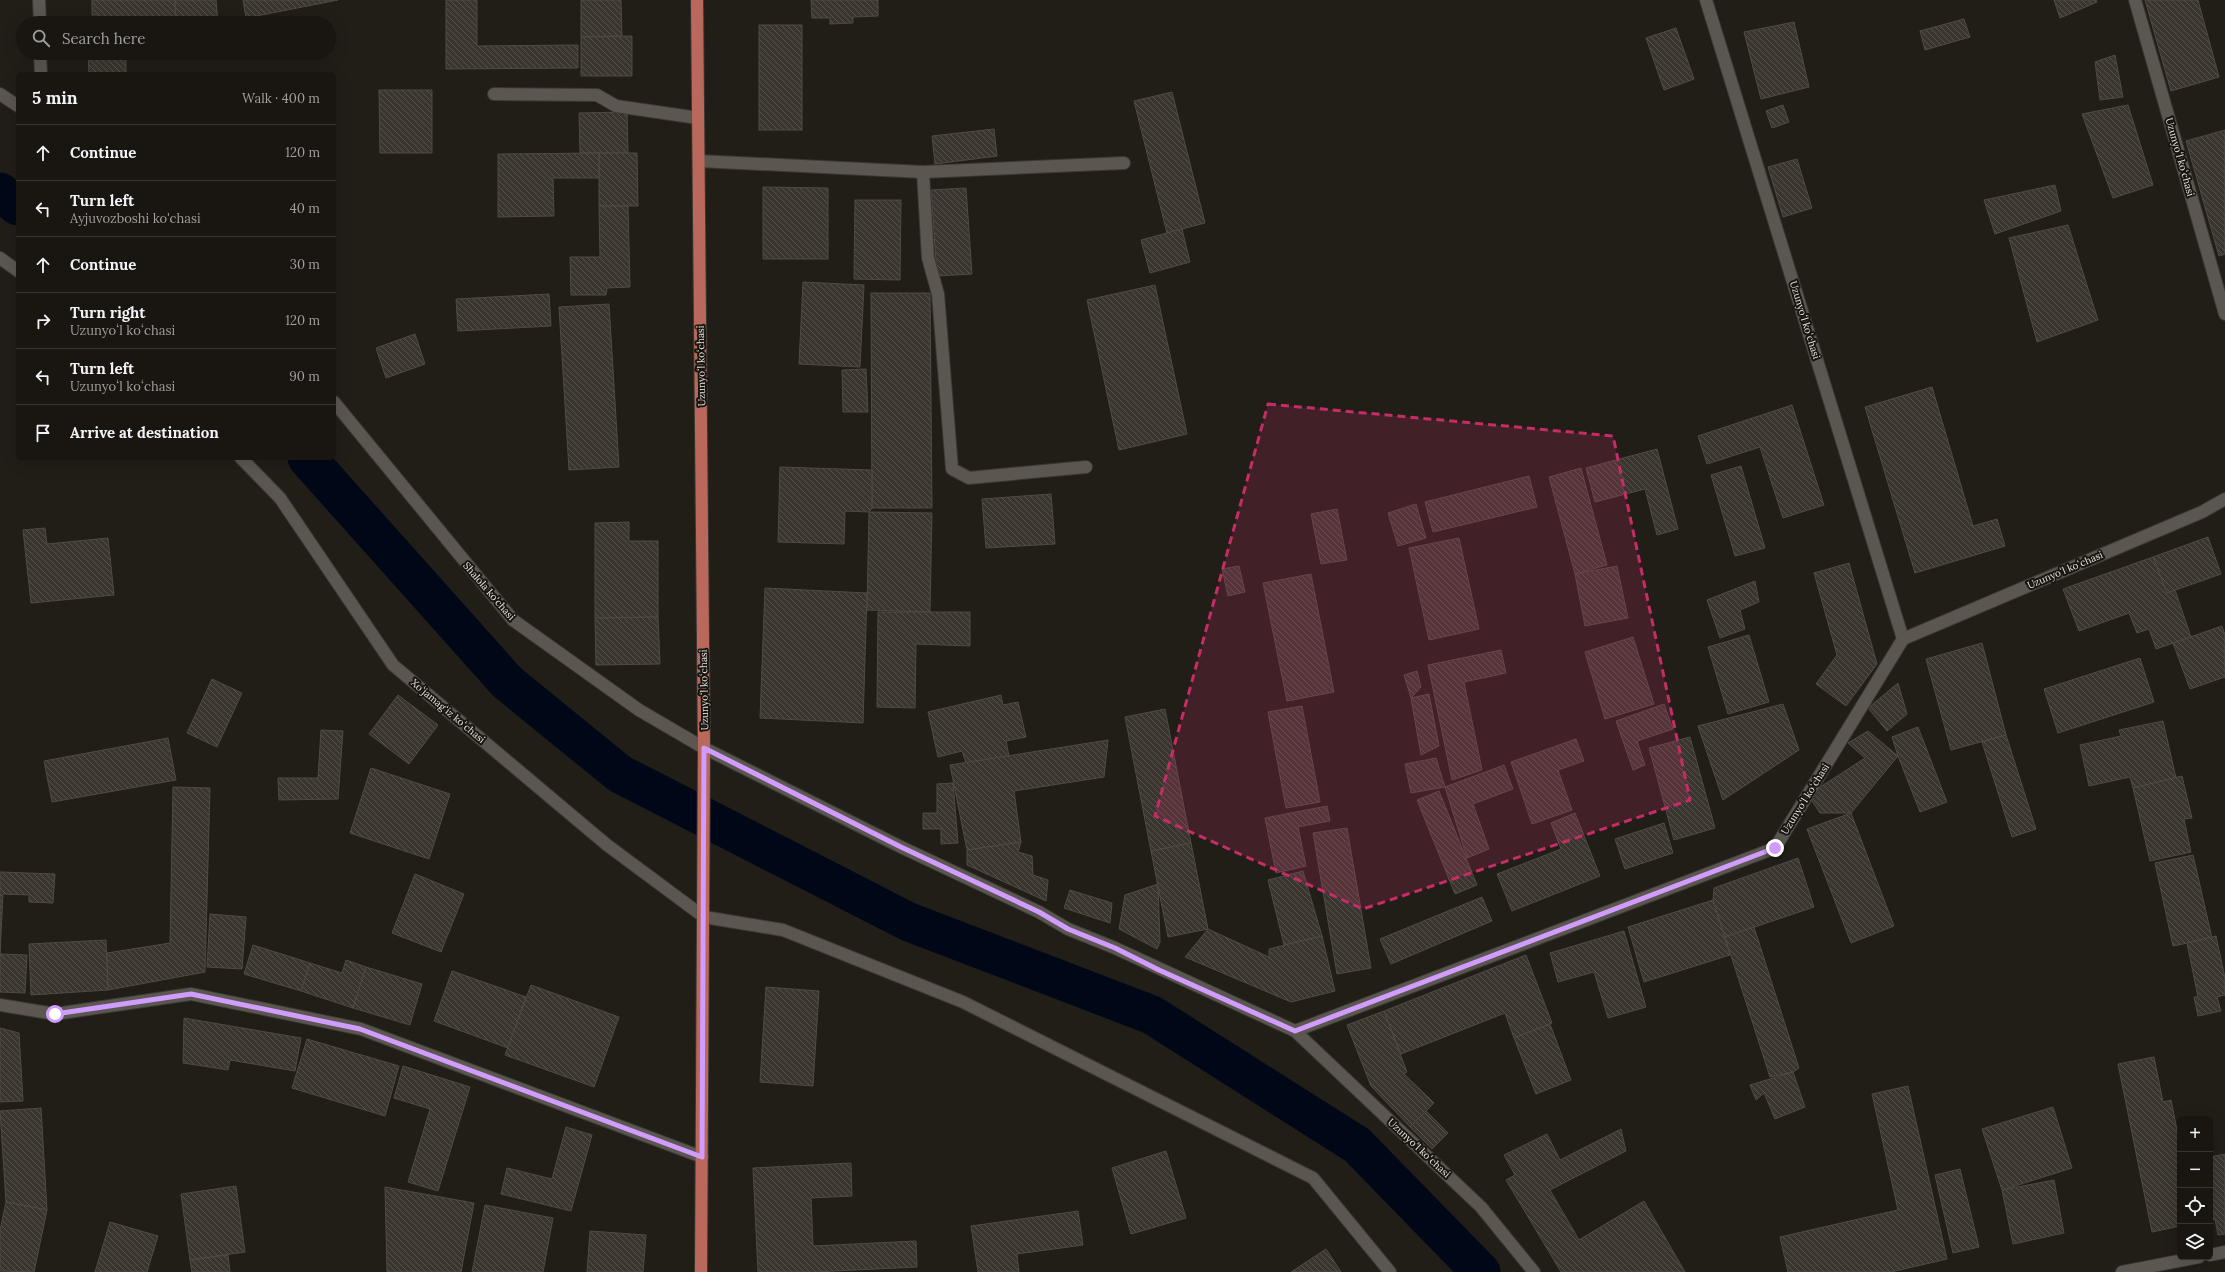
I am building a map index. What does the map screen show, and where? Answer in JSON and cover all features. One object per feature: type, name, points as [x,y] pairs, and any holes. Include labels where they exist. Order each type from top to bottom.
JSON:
[{"type":"main road","name":"Uzunyoʻl koʻchasi","points":[[697,0],[704,748]]},
{"type":"main road","points":[[701,1272],[704,748]]},
{"type":"street","points":[[39,0],[40,16]]},
{"type":"street","name":"Uzunyoʻl koʻchasi","points":[[1706,0],[1904,639]]},
{"type":"street","name":"Uzunyoʻl koʻchasi","points":[[2135,0],[2225,314]]},
{"type":"street","points":[[40,60],[41,72]]},
{"type":"street","points":[[0,94],[16,105]]},
{"type":"street","points":[[494,94],[597,95],[616,106],[698,118]]},
{"type":"street","points":[[699,161],[923,172],[1124,164]]},
{"type":"street","points":[[923,172],[928,258],[938,294],[952,469],[970,478],[1086,467]]},
{"type":"street","points":[[0,258],[16,270]]},
{"type":"street","name":"Shalola ko'chasi","points":[[336,404],[513,620],[639,710],[704,748]]},
{"type":"street","name":"Xoʻjamagʻiz koʻchasi","points":[[243,460],[280,498],[393,665],[607,845],[704,917]]},
{"type":"street","name":"Uzunyoʻl koʻchasi","points":[[1295,1031],[1775,848],[1904,639],[2202,512],[2225,499]]},
{"type":"street","name":"Uzunyoʻl koʻchasi","points":[[704,748],[901,847],[1039,912],[1068,929],[1115,948],[1159,970],[1295,1031],[1482,1207],[1534,1272]]},
{"type":"street","points":[[704,917],[783,930],[962,1002],[1313,1178],[1390,1272]]},
{"type":"street","points":[[0,1005],[55,1014],[191,994],[360,1029],[702,1157]]},
{"type":"street","points":[[2213,1254],[2225,1252]]},
{"type":"street","points":[[2122,1272],[2183,1260]]},
{"type":"highlighted area","points":[[1268,404],[1613,436],[1690,800],[1363,909],[1155,816]]},
{"type":"building","points":[[92,0],[175,0],[176,16],[92,15]]},
{"type":"building","points":[[175,0],[216,0],[217,16],[176,16]]},
{"type":"building","points":[[243,0],[338,0],[256,16],[246,16]]},
{"type":"building","points":[[446,0],[477,0],[477,46],[578,45],[578,68],[446,69]]},
{"type":"building","points":[[581,0],[621,0],[622,36],[581,37]]},
{"type":"building","points":[[811,0],[878,0],[878,16],[853,17],[853,23],[830,24],[830,18],[812,18]]},
{"type":"building","points":[[2054,0],[2096,0],[2097,2],[2060,18]]},
{"type":"building","points":[[2145,0],[2198,0],[2219,77],[2171,91]]},
{"type":"building","points":[[1964,19],[1970,37],[1925,50],[1920,31]]},
{"type":"building","points":[[1794,22],[1809,87],[1761,99],[1744,32]]},
{"type":"building","points":[[759,25],[802,25],[802,130],[759,130]]},
{"type":"building","points":[[1676,28],[1694,79],[1664,90],[1646,38]]},
{"type":"building","points":[[632,36],[632,76],[581,76],[581,37]]},
{"type":"building","points":[[2115,55],[2123,97],[2100,100],[2095,62]]},
{"type":"building","points":[[88,60],[126,60],[126,72],[89,72]]},
{"type":"building","points":[[379,90],[432,90],[432,153],[380,153]]},
{"type":"building","points":[[1172,92],[1205,223],[1167,233],[1134,101]]},
{"type":"building","points":[[1783,105],[1789,122],[1772,128],[1766,111]]},
{"type":"building","points":[[2128,105],[2153,185],[2113,198],[2082,114]]},
{"type":"building","points":[[627,112],[628,153],[580,153],[579,113]]},
{"type":"building","points":[[994,129],[997,156],[935,164],[932,136]]},
{"type":"building","points":[[2225,130],[2225,254],[2219,256],[2186,141]]},
{"type":"building","points":[[599,153],[637,153],[638,206],[599,206]]},
{"type":"building","points":[[599,153],[599,178],[553,178],[554,216],[498,217],[498,154]]},
{"type":"building","points":[[1797,159],[1812,208],[1783,217],[1768,167]]},
{"type":"building","points":[[2055,185],[2061,211],[1995,234],[1984,200]]},
{"type":"building","points":[[763,187],[828,188],[828,259],[763,259]]},
{"type":"building","points":[[966,188],[972,274],[937,276],[931,190]]},
{"type":"building","points":[[855,200],[901,200],[900,280],[854,279]]},
{"type":"building","points":[[599,206],[628,206],[630,287],[607,288],[606,295],[571,295],[570,257],[600,257]]},
{"type":"building","points":[[2068,225],[2098,320],[2037,342],[2009,238]]},
{"type":"building","points":[[1182,229],[1190,262],[1150,273],[1141,240]]},
{"type":"building","points":[[803,282],[864,285],[860,367],[799,364]]},
{"type":"building","points":[[1155,285],[1187,434],[1119,450],[1087,300]]},
{"type":"building","points":[[871,293],[930,293],[932,508],[872,508]]},
{"type":"building","points":[[549,294],[551,326],[458,331],[456,299]]},
{"type":"building","points":[[609,304],[619,467],[569,470],[559,307]]},
{"type":"building","points":[[415,334],[425,364],[386,378],[376,348]]},
{"type":"building","points":[[866,369],[868,412],[843,412],[842,370]]},
{"type":"building","points":[[1932,387],[1973,526],[1997,519],[2005,546],[1915,573],[1865,407]]},
{"type":"building","points":[[1792,405],[1824,505],[1783,518],[1760,447],[1707,464],[1698,436]]},
{"type":"building","points":[[1657,449],[1678,529],[1657,535],[1645,489],[1595,502],[1586,468]]},
{"type":"building","points":[[1741,466],[1765,548],[1735,556],[1711,475]]},
{"type":"building","points":[[780,467],[872,470],[872,508],[869,512],[845,511],[844,544],[778,542]]},
{"type":"building","points":[[1581,468],[1607,565],[1575,574],[1549,477]]},
{"type":"building","points":[[1529,476],[1537,507],[1433,532],[1425,502]]},
{"type":"building","points":[[1051,494],[1055,544],[986,548],[982,499]]},
{"type":"building","points":[[1416,504],[1426,538],[1398,546],[1388,513]]},
{"type":"building","points":[[1337,509],[1347,560],[1321,564],[1311,514]]},
{"type":"building","points":[[869,512],[932,513],[930,612],[867,610]]},
{"type":"building","points":[[629,522],[629,541],[658,541],[658,617],[595,618],[595,523]]},
{"type":"building","points":[[45,528],[47,544],[108,538],[114,595],[31,603],[23,530]]},
{"type":"building","points":[[2208,537],[2221,574],[2167,593],[2153,557]]},
{"type":"building","points":[[1459,538],[1479,629],[1429,640],[1409,548]]},
{"type":"building","points":[[2153,557],[2167,593],[2175,590],[2191,637],[2156,649],[2149,629],[2137,633],[2129,613],[2079,631],[2063,589]]},
{"type":"building","points":[[1849,563],[1877,664],[1846,706],[1816,684],[1837,655],[1814,573]]},
{"type":"building","points":[[1239,566],[1245,592],[1228,596],[1222,569]]},
{"type":"building","points":[[1617,566],[1628,618],[1585,626],[1575,574]]},
{"type":"building","points":[[1311,574],[1334,692],[1287,701],[1263,583]]},
{"type":"building","points":[[1755,581],[1759,602],[1740,610],[1745,629],[1720,638],[1707,600]]},
{"type":"building","points":[[765,588],[867,593],[863,723],[760,718]]},
{"type":"building","points":[[878,612],[970,612],[970,646],[916,644],[915,708],[877,707]]},
{"type":"building","points":[[658,617],[660,664],[596,665],[595,618]]},
{"type":"building","points":[[2222,626],[2225,635],[2225,677],[2190,689],[2173,643]]},
{"type":"building","points":[[1749,635],[1769,702],[1728,714],[1708,647]]},
{"type":"building","points":[[1633,637],[1654,704],[1605,719],[1585,652]]},
{"type":"building","points":[[1982,643],[2006,735],[1951,750],[1926,659]]},
{"type":"building","points":[[1501,650],[1506,673],[1464,682],[1482,770],[1452,780],[1428,665]]},
{"type":"building","points":[[2140,658],[2154,702],[2058,733],[2044,689]]},
{"type":"building","points":[[1417,671],[1421,687],[1411,698],[1404,675]]},
{"type":"building","points":[[212,679],[242,693],[217,747],[187,733]]},
{"type":"building","points":[[1898,683],[1907,714],[1887,731],[1868,708]]},
{"type":"building","points":[[1429,694],[1439,746],[1421,755],[1411,698]]},
{"type":"building","points":[[398,695],[438,725],[409,764],[369,734]]},
{"type":"building","points":[[1001,695],[1003,705],[1018,702],[1026,737],[1006,741],[1009,756],[966,763],[962,751],[938,757],[928,712]]},
{"type":"building","points":[[1664,704],[1673,729],[1637,741],[1645,765],[1633,770],[1616,721]]},
{"type":"building","points":[[1783,704],[1799,750],[1723,800],[1698,726]]},
{"type":"building","points":[[1302,706],[1320,802],[1286,808],[1268,712]]},
{"type":"building","points":[[1165,709],[1191,843],[1151,851],[1125,717]]},
{"type":"building","points":[[2163,721],[2176,778],[2133,788],[2130,777],[2089,786],[2080,745],[2121,736],[2119,730]]},
{"type":"building","points":[[1918,727],[1947,802],[1920,812],[1892,737]]},
{"type":"building","points":[[321,730],[343,731],[338,799],[279,800],[278,778],[318,778]]},
{"type":"building","points":[[1868,731],[1898,756],[1851,813],[1820,813],[1808,795],[1865,758],[1848,743]]},
{"type":"building","points":[[2006,735],[2036,829],[2012,837],[1982,742]]},
{"type":"building","points":[[1690,737],[1715,828],[1674,840],[1649,748]]},
{"type":"building","points":[[168,738],[176,780],[52,802],[44,761]]},
{"type":"building","points":[[1576,739],[1584,761],[1558,770],[1572,810],[1532,824],[1511,762]]},
{"type":"building","points":[[1108,740],[1104,777],[1014,791],[1021,842],[967,850],[950,765]]},
{"type":"building","points":[[1436,758],[1445,787],[1411,793],[1405,764]]},
{"type":"building","points":[[1504,765],[1513,789],[1473,804],[1489,849],[1467,858],[1445,787]]},
{"type":"building","points":[[371,768],[450,794],[429,859],[350,833]]},
{"type":"building","points":[[2182,776],[2192,818],[2184,819],[2191,852],[2150,861],[2133,788]]},
{"type":"building","points":[[953,783],[958,843],[941,844],[941,829],[923,829],[923,813],[937,813],[937,784]]},
{"type":"building","points":[[173,787],[210,788],[205,972],[108,990],[107,953],[170,943]]},
{"type":"building","points":[[1439,791],[1477,885],[1455,894],[1417,800]]},
{"type":"building","points":[[1327,806],[1330,821],[1298,827],[1306,866],[1276,873],[1265,818]]},
{"type":"building","points":[[1575,813],[1600,876],[1512,911],[1497,874],[1561,849],[1551,823]]},
{"type":"building","points":[[1851,813],[1894,926],[1851,943],[1807,829]]},
{"type":"building","points":[[1664,823],[1673,853],[1625,869],[1615,839]]},
{"type":"building","points":[[1347,828],[1371,968],[1337,974],[1313,833]]},
{"type":"building","points":[[1021,842],[1018,852],[1032,856],[1033,875],[1048,880],[1046,901],[967,865],[967,850]]},
{"type":"building","points":[[1191,843],[1208,929],[1168,937],[1151,851]]},
{"type":"building","points":[[2193,855],[2212,938],[2173,946],[2155,863]]},
{"type":"building","points":[[1798,858],[1814,907],[1725,937],[1713,900],[1714,888]]},
{"type":"building","points":[[1303,871],[1322,936],[1284,945],[1268,880]]},
{"type":"building","points":[[0,872],[55,874],[53,903],[29,902],[29,895],[3,894],[0,954]]},
{"type":"building","points":[[415,874],[464,894],[441,952],[392,933]]},
{"type":"building","points":[[1158,884],[1160,942],[1157,949],[1119,929],[1125,895]]},
{"type":"building","points":[[1070,890],[1112,903],[1110,923],[1064,908]]},
{"type":"building","points":[[1482,897],[1492,921],[1391,964],[1380,939]]},
{"type":"building","points":[[1713,900],[1730,955],[1644,982],[1628,927]]},
{"type":"building","points":[[210,914],[246,917],[242,969],[207,967]]},
{"type":"building","points":[[1754,927],[1799,1068],[1793,1072],[1770,1077],[1725,937]]},
{"type":"building","points":[[1208,929],[1269,957],[1269,949],[1322,936],[1335,991],[1291,1002],[1185,957]]},
{"type":"building","points":[[1624,931],[1646,1007],[1608,1018],[1594,972],[1558,982],[1550,953]]},
{"type":"building","points":[[2216,936],[2225,978],[2225,995],[2217,997],[2221,1011],[2198,1016],[2194,997],[2198,997],[2187,943]]},
{"type":"building","points":[[106,940],[108,990],[31,995],[29,944]]},
{"type":"building","points":[[253,945],[310,963],[301,991],[244,974]]},
{"type":"building","points":[[0,954],[27,955],[25,993],[0,992]]},
{"type":"building","points":[[1526,955],[1552,1023],[1514,1038],[1505,1013],[1401,1054],[1384,1011]]},
{"type":"building","points":[[346,960],[366,967],[353,1008],[301,991],[310,963],[342,973]]},
{"type":"building","points":[[366,967],[422,984],[410,1025],[353,1008]]},
{"type":"building","points":[[452,971],[526,997],[508,1048],[434,1021]]},
{"type":"building","points":[[531,985],[619,1017],[594,1087],[505,1055]]},
{"type":"building","points":[[766,987],[819,991],[813,1086],[760,1082]]},
{"type":"building","points":[[1384,1011],[1407,1072],[1404,1074],[1434,1103],[1410,1127],[1371,1086],[1347,1025]]},
{"type":"building","points":[[184,1018],[301,1038],[295,1071],[230,1060],[228,1070],[183,1063]]},
{"type":"building","points":[[1550,1024],[1571,1080],[1536,1094],[1514,1038]]},
{"type":"building","points":[[0,1028],[19,1033],[23,1101],[0,1102]]},
{"type":"building","points":[[307,1039],[399,1066],[385,1116],[292,1088]]},
{"type":"building","points":[[2154,1057],[2163,1102],[2171,1100],[2177,1130],[2177,1227],[2152,1232],[2118,1064]]},
{"type":"building","points":[[403,1066],[470,1087],[438,1191],[408,1182],[430,1109],[394,1098]]},
{"type":"building","points":[[1793,1072],[1805,1107],[1775,1119],[1764,1093],[1756,1100],[1750,1085]]},
{"type":"building","points":[[1908,1086],[1947,1259],[1891,1272],[1788,1272],[1780,1237],[1898,1210],[1872,1094]]},
{"type":"building","points":[[2053,1107],[2072,1168],[2002,1190],[1982,1129]]},
{"type":"building","points":[[41,1108],[47,1210],[6,1202],[0,1111]]},
{"type":"building","points":[[1426,1111],[1448,1133],[1432,1149],[1410,1127]]},
{"type":"building","points":[[566,1127],[592,1135],[571,1211],[501,1194],[507,1168],[552,1179]]},
{"type":"building","points":[[1621,1129],[1626,1151],[1550,1190],[1579,1240],[1644,1201],[1685,1272],[1561,1272],[1506,1180],[1515,1175],[1504,1155],[1547,1134],[1560,1160]]},
{"type":"building","points":[[1166,1151],[1186,1218],[1131,1234],[1112,1168]]},
{"type":"building","points":[[2225,1154],[2225,1234],[2218,1235],[2215,1219],[2213,1219],[2213,1156]]},
{"type":"building","points":[[851,1163],[852,1196],[811,1198],[813,1246],[916,1241],[917,1267],[814,1272],[758,1272],[753,1168]]},
{"type":"building","points":[[1960,1169],[1979,1247],[1953,1253],[1935,1175]]},
{"type":"building","points":[[2054,1180],[2064,1233],[2013,1244],[2002,1190]]},
{"type":"building","points":[[236,1186],[245,1252],[190,1260],[181,1194]]},
{"type":"building","points":[[385,1187],[474,1203],[461,1272],[387,1272]]},
{"type":"building","points":[[6,1202],[47,1210],[34,1272],[0,1271],[0,1231]]},
{"type":"building","points":[[485,1205],[553,1218],[543,1272],[472,1272]]},
{"type":"building","points":[[1078,1211],[1083,1245],[1017,1254],[1019,1272],[978,1272],[971,1226]]},
{"type":"building","points":[[110,1222],[158,1236],[147,1272],[95,1272]]},
{"type":"building","points":[[590,1231],[646,1235],[643,1272],[587,1272]]},
{"type":"building","points":[[1326,1249],[1341,1272],[1291,1272]]},
{"type":"building","points":[[228,1255],[230,1272],[192,1272],[190,1260]]},
{"type":"waterway","points":[[0,192],[16,204]]},
{"type":"waterway","points":[[309,460],[507,682],[620,774],[909,922],[1152,1015],[1357,1145],[1481,1272]]},
{"type":"route","points":[[55,1014],[191,994],[360,1029],[702,1157],[704,748],[901,847],[1039,912],[1068,929],[1115,948],[1159,970],[1295,1031],[1775,848]]}]
